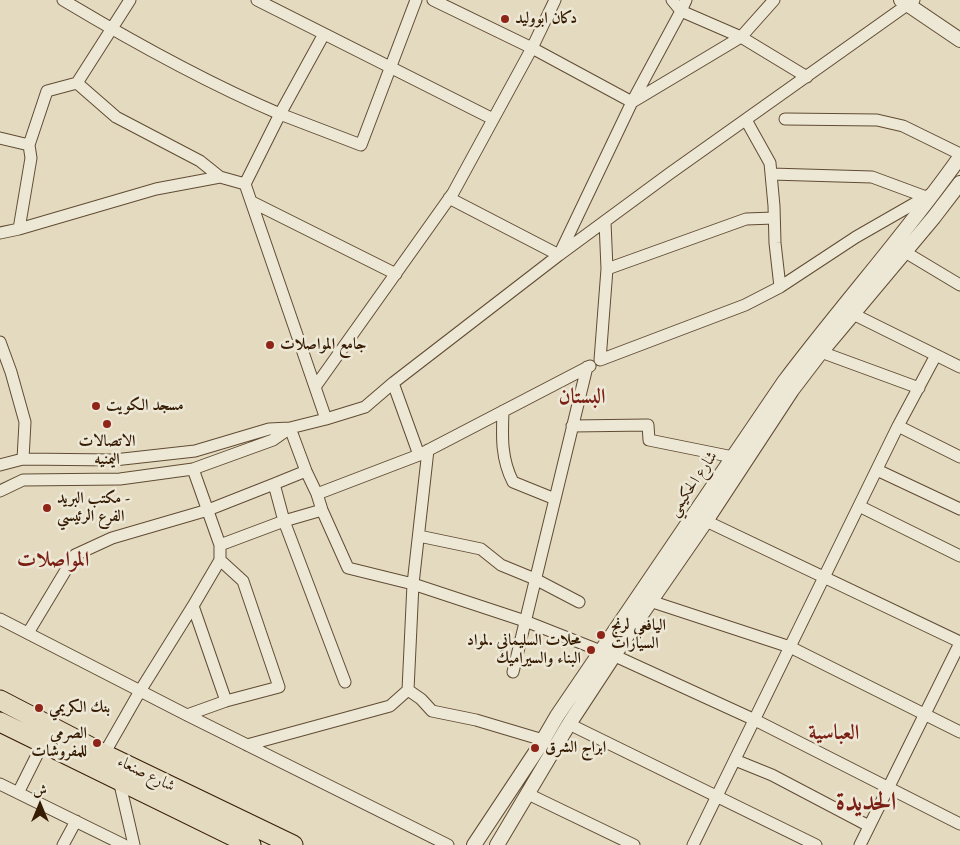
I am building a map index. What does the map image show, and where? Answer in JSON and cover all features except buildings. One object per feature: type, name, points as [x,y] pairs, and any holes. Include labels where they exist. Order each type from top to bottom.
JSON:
[{"type":"highway","name":"شارع صنعاء","points":[[0,700],[104,754],[289,844]]},
{"type":"highway","name":"شارع صنعاء","points":[[0,722],[251,845]]},
{"type":"street","points":[[63,0],[112,29],[234,94],[361,145],[416,0]]},
{"type":"street","points":[[19,229],[31,158],[29,145],[47,91],[77,83],[130,0]]},
{"type":"street","points":[[257,0],[493,119]]},
{"type":"street","points":[[433,0],[532,48],[632,102]]},
{"type":"street","points":[[315,387],[449,198],[532,48],[555,0]]},
{"type":"street","points":[[672,0],[681,11],[741,37],[807,77]]},
{"type":"street","points":[[559,255],[632,102],[686,0]]},
{"type":"street","points":[[632,102],[741,37],[774,0]]},
{"type":"street","points":[[0,465],[23,459],[114,460],[195,452],[269,429],[290,428],[365,407],[393,383],[559,255],[908,2],[960,40]]},
{"type":"street","points":[[324,34],[280,114],[245,184],[326,419]]},
{"type":"street","points":[[77,83],[116,117],[200,160],[220,177],[245,184]]},
{"type":"street","points":[[786,119],[877,120],[904,126],[960,155]]},
{"type":"street","points":[[746,120],[770,163],[780,287]]},
{"type":"street","points":[[0,138],[29,145]]},
{"type":"street","name":"شارع الحكيمي","points":[[497,845],[569,724],[607,653],[733,457],[812,344],[924,208],[931,194],[960,155]]},
{"type":"street","points":[[771,174],[872,177],[931,194]]},
{"type":"street","points":[[0,233],[156,189],[220,177]]},
{"type":"street","name":"شارع الحكيمي","points":[[474,845],[557,716],[650,601],[706,521],[792,390],[960,183]]},
{"type":"street","points":[[318,494],[424,452],[600,360],[745,305],[780,287],[856,237],[931,194]]},
{"type":"street","points":[[449,198],[559,255]]},
{"type":"street","points":[[252,202],[396,274]]},
{"type":"street","points":[[607,269],[746,219],[774,218]]},
{"type":"street","points":[[600,360],[607,269],[605,222]]},
{"type":"street","points":[[905,252],[960,285]]},
{"type":"street","points":[[853,314],[960,368]]},
{"type":"street","points":[[0,342],[11,372],[25,422],[23,459]]},
{"type":"street","points":[[821,352],[918,388]]},
{"type":"street","points":[[693,845],[898,426],[936,355]]},
{"type":"street","points":[[513,672],[587,367]]},
{"type":"street","points":[[247,744],[390,706],[408,690],[413,584],[419,536],[424,452],[393,383]]},
{"type":"street","points":[[503,411],[501,439],[507,472],[513,482],[554,499]]},
{"type":"street","points":[[572,426],[648,425],[649,440],[733,457]]},
{"type":"street","points":[[898,426],[958,452]]},
{"type":"street","points":[[0,491],[23,480],[120,479],[193,469],[273,440],[290,428]]},
{"type":"street","points":[[290,428],[306,471],[318,494],[322,510],[348,568],[413,584],[525,621],[607,653],[754,720],[960,824]]},
{"type":"street","points":[[104,754],[220,560],[220,545],[193,469]]},
{"type":"street","points":[[877,470],[960,509]]},
{"type":"street","points":[[28,633],[75,555],[112,538],[208,510],[306,471]]},
{"type":"street","points":[[274,484],[284,521],[344,682]]},
{"type":"street","points":[[860,506],[960,556]]},
{"type":"street","points":[[220,545],[284,521],[322,510]]},
{"type":"street","points":[[706,521],[960,643],[860,845]]},
{"type":"street","points":[[419,536],[481,549],[501,565],[535,579],[579,602]]},
{"type":"street","points":[[187,715],[226,701],[279,687],[243,581],[220,560]]},
{"type":"street","points":[[650,601],[790,647],[960,732]]},
{"type":"street","points":[[193,606],[226,701]]},
{"type":"street","points":[[0,619],[448,845]]},
{"type":"street","points":[[408,690],[421,699],[432,711],[476,720],[543,740]]},
{"type":"street","points":[[569,724],[816,845]]},
{"type":"street","points":[[18,793],[43,743]]},
{"type":"street","points":[[735,760],[772,775],[869,826]]},
{"type":"street","points":[[119,780],[134,844]]},
{"type":"street","points":[[0,784],[76,821],[134,844]]},
{"type":"street","points":[[528,794],[634,845]]},
{"type":"street","points":[[63,845],[76,821]]},
{"type":"place","name":"دكان ابووليد","points":[[505,19]]},
{"type":"place","name":"جامع المواصلات","points":[[270,345]]},
{"type":"place","name":"مسجد الكويت","points":[[96,406]]},
{"type":"place","name":"الاتصالات اليمنيه","points":[[107,424]]},
{"type":"place","name":"مكتب البريد - الفرع الرئيسي","points":[[47,508]]},
{"type":"place","name":"اليافعي لرنج السيارات","points":[[601,635]]},
{"type":"place","name":"محلات السليماني .لمواد البناء والسيراميك","points":[[591,650]]},
{"type":"place","name":"بنك الكريمي","points":[[39,708]]},
{"type":"place","name":"الصرمي للمفروشات","points":[[97,743]]},
{"type":"place","name":"ابراج الشرق","points":[[535,748]]},
{"type":"district","name":"البستان","points":[[582,397]]},
{"type":"district","name":"المواصلات","points":[[53,560]]},
{"type":"district","name":"العباسية","points":[[834,733]]},
{"type":"district","name":"الحديدة","points":[[866,803]]}]
